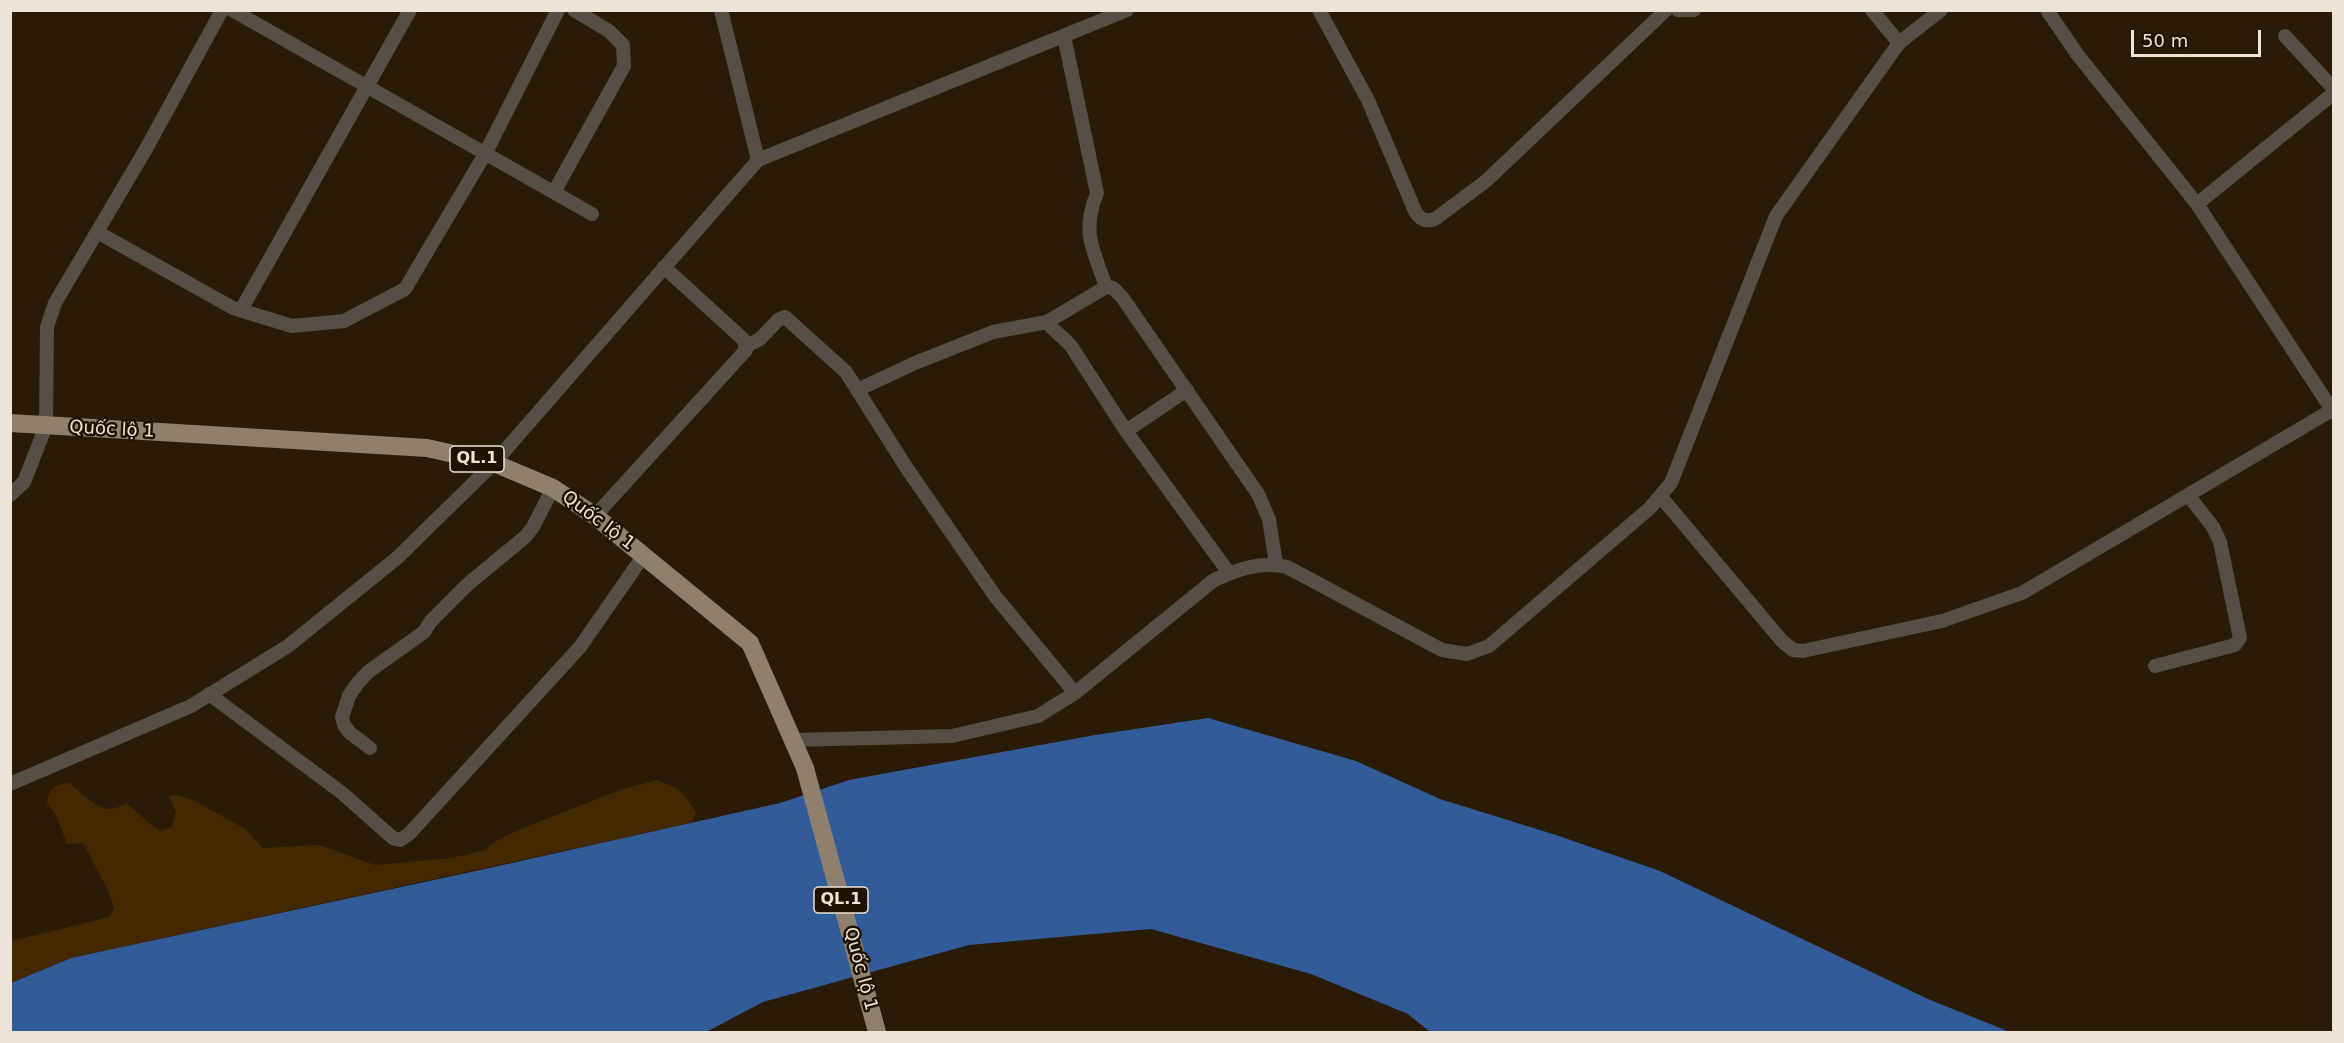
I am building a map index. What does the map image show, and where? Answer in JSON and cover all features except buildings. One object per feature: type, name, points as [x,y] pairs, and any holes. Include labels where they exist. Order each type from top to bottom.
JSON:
[{"type":"main road","name":"Quốc lộ 1","points":[[10,423],[427,448],[494,463],[553,488],[595,516],[750,643],[805,768],[877,1032]]},
{"type":"street","points":[[10,495],[24,482],[46,426],[47,327],[55,303],[146,149],[222,10]]},
{"type":"street","points":[[232,10],[592,214]]},
{"type":"street","points":[[241,310],[410,10]]},
{"type":"street","points":[[97,232],[233,308],[292,326],[344,321],[405,289],[485,154],[558,10]]},
{"type":"street","points":[[554,192],[624,66],[623,45],[609,31],[574,10]]},
{"type":"street","points":[[721,10],[758,160]]},
{"type":"street","points":[[10,784],[191,706],[288,646],[397,558],[494,463],[758,160],[1128,10]]},
{"type":"street","points":[[1318,10],[1368,100],[1416,212],[1421,219],[1427,221],[1435,219],[1486,181],[1664,11]]},
{"type":"street","points":[[1678,10],[1694,10]]},
{"type":"street","points":[[1872,10],[1899,44]]},
{"type":"street","points":[[794,740],[952,736],[1038,716],[1076,693],[1214,580],[1258,564],[1276,564],[1287,567],[1442,650],[1467,654],[1478,652],[1489,646],[1661,497],[1671,483],[1776,216],[1899,44],[1941,10]]},
{"type":"street","points":[[1661,497],[1782,641],[1793,650],[1803,651],[1942,621],[2022,593],[2333,411],[2197,204],[2077,54],[2046,10]]},
{"type":"street","points":[[1064,36],[1097,192],[1090,212],[1088,233],[1106,287]]},
{"type":"street","points":[[2197,204],[2334,91],[2285,36]]},
{"type":"street","points":[[595,516],[744,353],[746,346],[744,340],[664,267]]},
{"type":"street","points":[[856,390],[915,363],[993,332],[1047,322],[1106,287],[1113,288],[1122,297],[1187,390],[1264,506],[1269,519],[1276,564]]},
{"type":"street","points":[[746,346],[759,339],[778,320],[785,317],[846,372],[906,467],[995,597],[1076,693]]},
{"type":"street","points":[[1047,322],[1056,334],[1065,338],[1071,346],[1126,430],[1229,573]]},
{"type":"street","points":[[1126,430],[1187,390]]},
{"type":"street","points":[[370,748],[350,733],[342,717],[349,696],[357,684],[368,672],[424,632],[431,621],[468,584],[525,537],[533,527],[553,488]]},
{"type":"street","points":[[2155,666],[2235,645],[2240,638],[2241,630],[2220,542],[2188,495]]},
{"type":"street","points":[[209,694],[342,793],[393,838],[400,840],[409,834],[580,647],[644,555]]},
{"type":"shaded area","points":[[657,780],[675,788],[689,801],[696,813],[691,823],[71,958],[11,983],[11,941],[109,917],[114,908],[109,892],[83,843],[67,844],[57,817],[47,803],[51,790],[60,784],[69,783],[102,808],[117,808],[126,803],[159,831],[171,828],[176,812],[169,796],[177,795],[191,799],[244,828],[263,848],[319,845],[375,865],[452,858],[485,850],[496,841],[520,829],[623,789]]},
{"type":"water","points":[[1208,718],[1356,761],[1440,799],[1556,835],[1660,871],[1928,999],[2010,1032],[1430,1032],[1408,1014],[1311,974],[1151,929],[969,945],[763,1002],[706,1032],[11,1032],[11,983],[71,958],[780,803],[849,780],[1095,735]]}]
